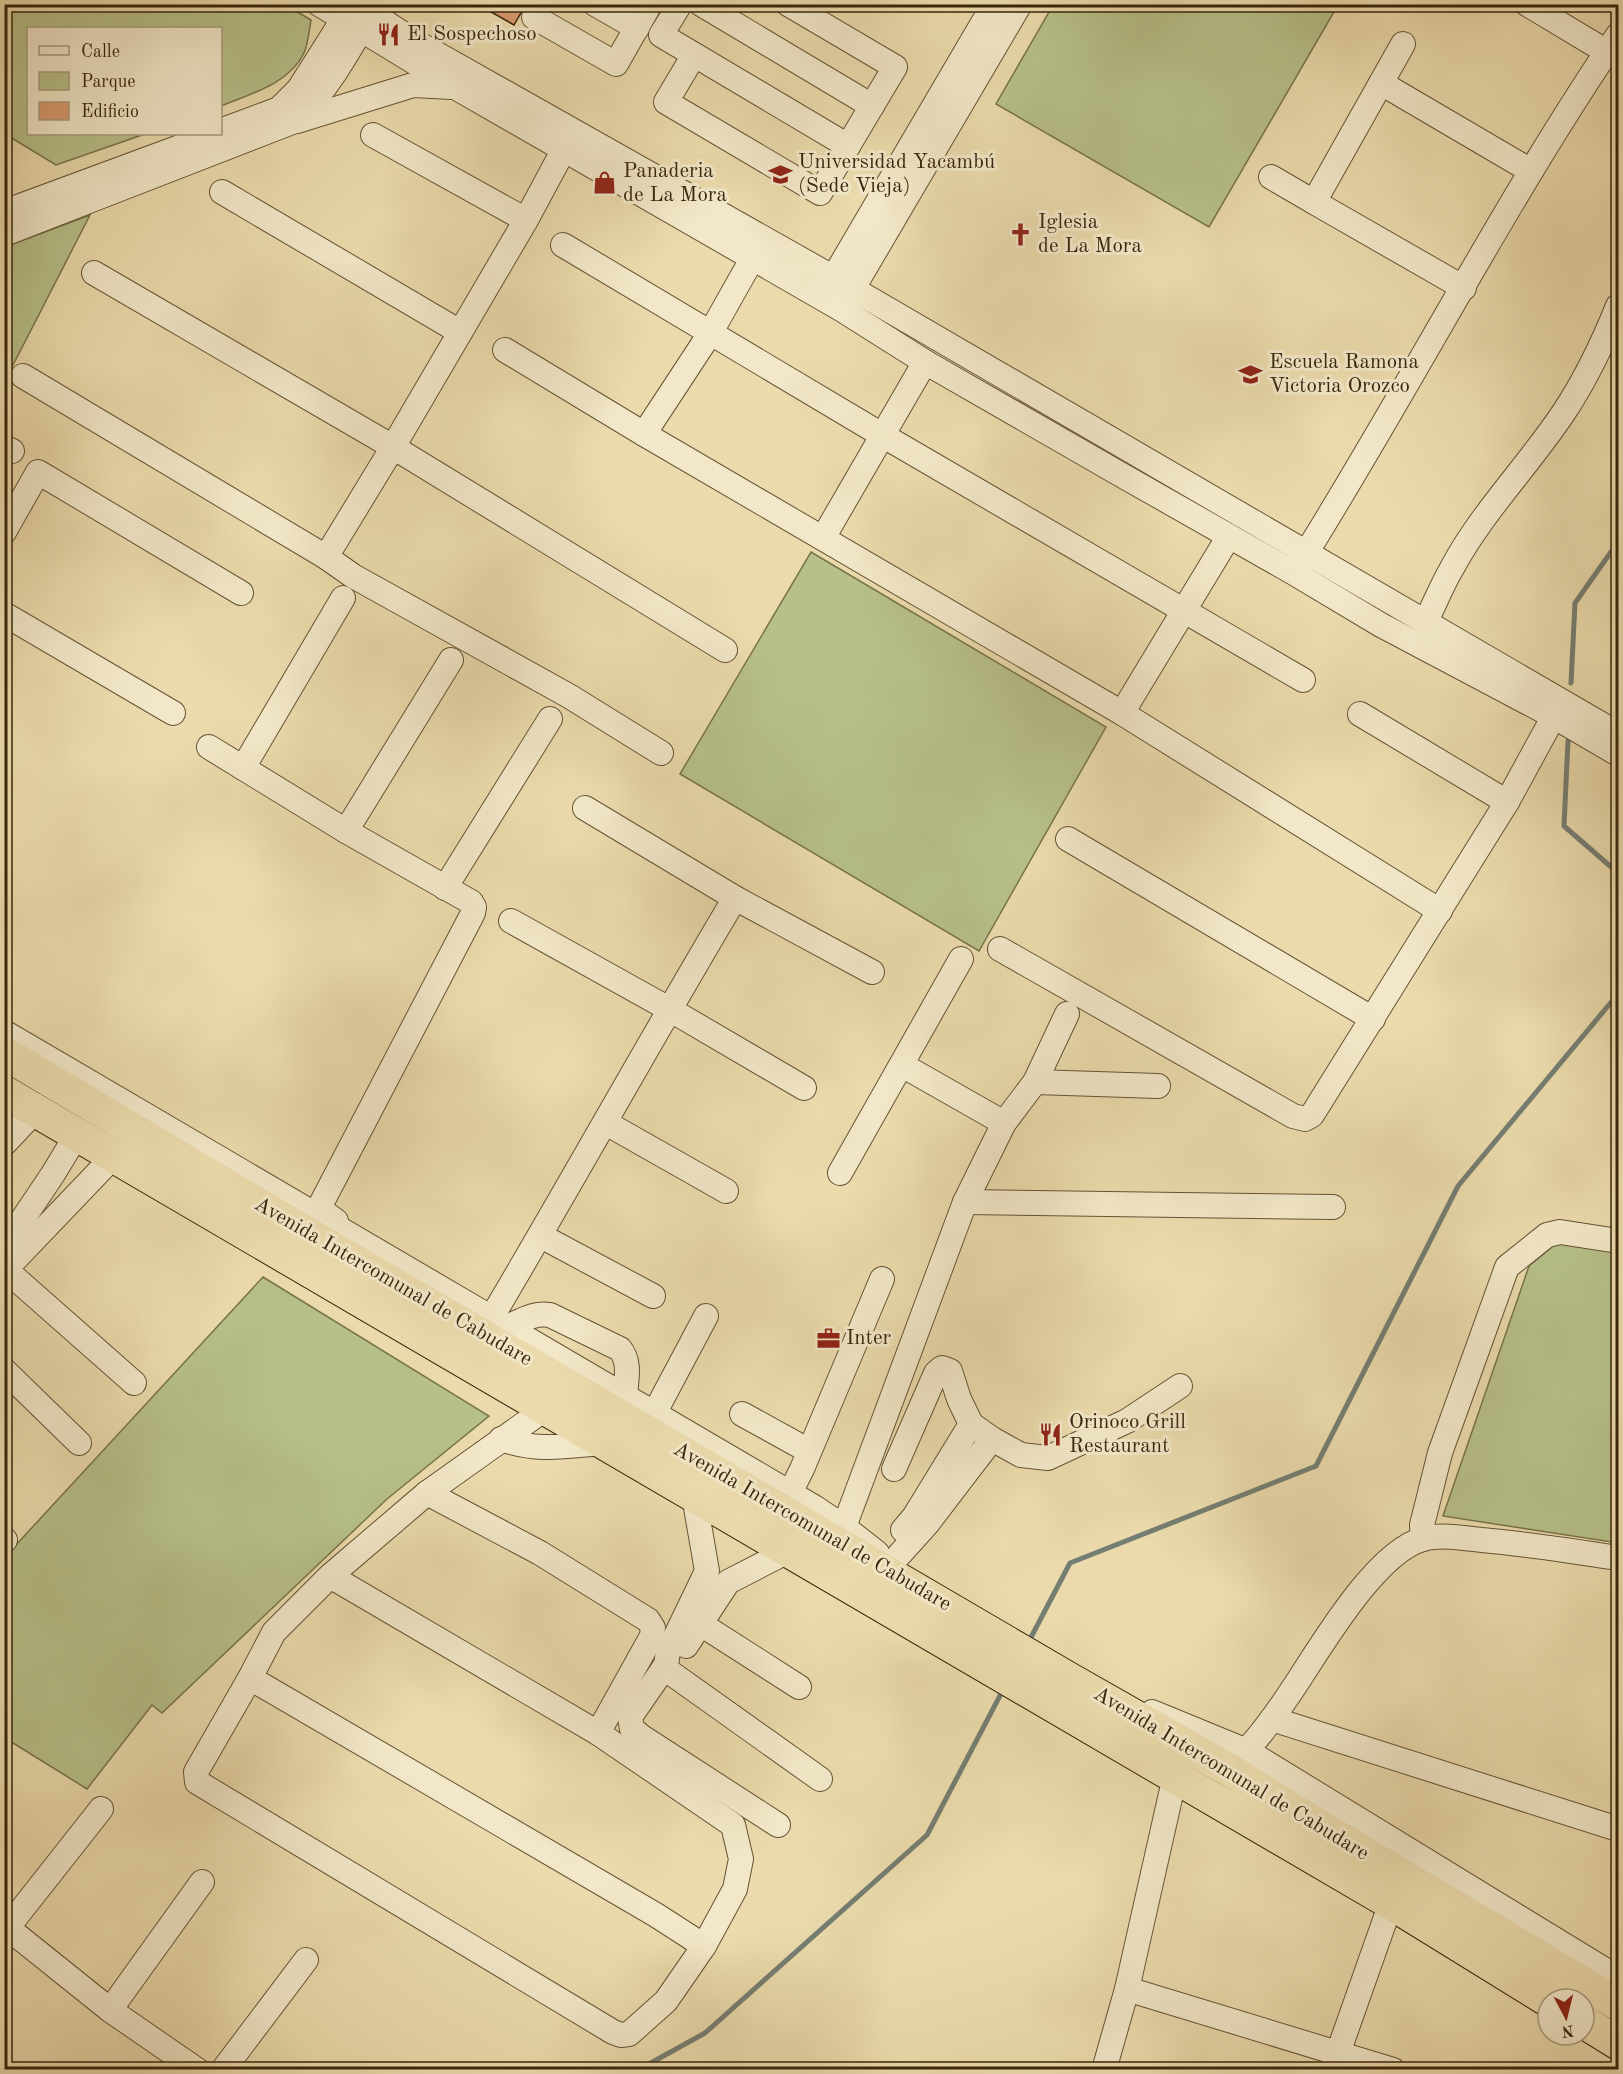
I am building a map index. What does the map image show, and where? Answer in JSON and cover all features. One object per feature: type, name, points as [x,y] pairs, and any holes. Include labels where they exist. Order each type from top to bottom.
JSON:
[{"type":"highway","name":"Avenida Intercomunal de Cabudare","points":[[4,1053],[296,1227],[938,1600],[1015,1665],[1175,1776],[1392,1903],[1536,1993]]},
{"type":"highway","name":"Avenida Intercomunal de Cabudare","points":[[4,1092],[788,1551],[1015,1665],[1069,1679],[1238,1760],[1302,1816],[1618,2004]]},
{"type":"highway","points":[[497,1318],[528,1361]]},
{"type":"highway","points":[[1596,2029],[1618,2043]]},
{"type":"street","points":[[319,4],[360,13],[414,41],[752,259],[837,294],[925,362],[1229,536],[1300,563],[1426,621],[1557,708],[1618,754]]},
{"type":"street","points":[[594,4],[637,28]]},
{"type":"street","points":[[534,17],[616,64],[651,4]]},
{"type":"street","points":[[680,4],[661,35],[848,146]]},
{"type":"street","points":[[701,4],[872,106]]},
{"type":"street","points":[[694,55],[666,102],[820,193],[895,67],[788,4]]},
{"type":"street","points":[[837,294],[994,4]]},
{"type":"street","points":[[837,294],[1020,4]]},
{"type":"street","points":[[1300,563],[1531,171],[1613,44],[1527,4]]},
{"type":"street","points":[[360,13],[455,87],[569,140],[837,294],[1300,563],[1381,625],[1557,708],[1618,734]]},
{"type":"street","points":[[295,121],[308,109],[360,13]]},
{"type":"street","points":[[222,130],[279,109],[299,89],[360,13]]},
{"type":"street","points":[[1314,202],[1403,44]]},
{"type":"street","points":[[1381,83],[1531,171]]},
{"type":"street","points":[[4,234],[295,121],[413,85],[455,87]]},
{"type":"street","points":[[4,212],[212,135]]},
{"type":"street","points":[[373,135],[526,220]]},
{"type":"street","points":[[326,557],[526,220],[569,140]]},
{"type":"street","points":[[1271,177],[1464,288]]},
{"type":"street","points":[[222,192],[460,332]]},
{"type":"street","points":[[563,245],[882,435],[1303,680]]},
{"type":"street","points":[[644,434],[711,332],[752,259]]},
{"type":"street","points":[[94,273],[393,447],[725,650]]},
{"type":"street","points":[[1426,621],[1452,566],[1486,516],[1566,410],[1598,355],[1618,306]]},
{"type":"street","points":[[505,350],[644,434],[1122,713],[1440,911]]},
{"type":"street","points":[[823,538],[925,362]]},
{"type":"street","points":[[23,376],[354,576],[569,696],[662,753]]},
{"type":"street","points":[[4,532],[38,472],[241,593]]},
{"type":"street","points":[[1122,713],[1229,536]]},
{"type":"street","points":[[243,768],[343,598]]},
{"type":"street","points":[[4,614],[173,713]]},
{"type":"street","points":[[346,831],[451,660]]},
{"type":"street","points":[[1000,949],[1300,1119],[1312,1115],[1507,802],[1557,708]]},
{"type":"street","points":[[1360,714],[1507,802]]},
{"type":"street","points":[[445,888],[550,719]]},
{"type":"street","points":[[209,747],[346,831],[471,902],[474,907],[473,913],[320,1206],[324,1213],[844,1527],[938,1600]]},
{"type":"street","points":[[585,808],[735,898],[872,972]]},
{"type":"street","points":[[1068,839],[1373,1019]]},
{"type":"street","points":[[497,1318],[669,1009],[735,898]]},
{"type":"street","points":[[511,921],[804,1088]]},
{"type":"street","points":[[840,1173],[961,959]]},
{"type":"street","points":[[844,1527],[965,1202],[1004,1123],[1035,1082],[1067,1014]]},
{"type":"street","points":[[4,1032],[497,1318],[542,1313],[550,1315],[620,1349],[626,1357],[627,1366],[625,1396]]},
{"type":"street","points":[[902,1065],[1004,1123]]},
{"type":"street","points":[[1035,1082],[1158,1086]]},
{"type":"street","points":[[4,1144],[35,1111]]},
{"type":"street","points":[[606,1123],[726,1191]]},
{"type":"street","points":[[5,1263],[76,1136]]},
{"type":"street","points":[[5,1263],[77,1195],[113,1157]]},
{"type":"street","points":[[53,1174],[77,1195]]},
{"type":"street","points":[[965,1202],[1334,1207]]},
{"type":"street","points":[[1423,1539],[1422,1525],[1440,1453],[1507,1267],[1547,1235],[1553,1233],[1560,1232],[1618,1241]]},
{"type":"street","points":[[541,1236],[652,1296]]},
{"type":"street","points":[[5,1263],[134,1383]]},
{"type":"street","points":[[790,1493],[810,1452],[882,1279]]},
{"type":"street","points":[[654,1413],[706,1316]]},
{"type":"street","points":[[894,1469],[938,1370],[945,1368],[950,1371],[959,1400],[971,1424],[1021,1455],[1048,1458],[1127,1421],[1180,1386]]},
{"type":"street","points":[[4,1370],[79,1443]]},
{"type":"street","points":[[330,1576],[598,1732],[733,1825],[741,1859],[735,1889],[704,1946],[666,2001],[629,2034],[621,2035],[613,2032],[197,1782],[196,1772],[274,1632],[330,1576],[427,1493],[544,1409]]},
{"type":"street","points":[[742,1414],[810,1452]]},
{"type":"street","points":[[886,1560],[971,1424]]},
{"type":"street","points":[[501,1439],[522,1447],[537,1448],[603,1443]]},
{"type":"street","points":[[886,1560],[927,1524],[992,1439]]},
{"type":"street","points":[[427,1493],[540,1553],[648,1620],[653,1628],[652,1636],[598,1732]]},
{"type":"street","points":[[694,1496],[717,1577]]},
{"type":"street","points":[[1618,1558],[1525,1544],[1463,1538],[1423,1539],[1409,1546],[1390,1559],[1368,1581],[1343,1613],[1272,1719],[1238,1760],[1618,1978]]},
{"type":"street","points":[[778,1825],[642,1737],[632,1729],[630,1717],[665,1666],[668,1652],[694,1619],[717,1577],[788,1551]]},
{"type":"street","points":[[694,1619],[799,1687]]},
{"type":"street","points":[[665,1666],[820,1779]]},
{"type":"street","points":[[250,1678],[656,1915],[704,1946]]},
{"type":"street","points":[[1272,1719],[1618,1829]]},
{"type":"street","points":[[1104,2070],[1126,1989],[1175,1776]]},
{"type":"street","points":[[101,1809],[6,1926],[110,2010],[197,2070]]},
{"type":"street","points":[[110,2010],[202,1882]]},
{"type":"street","points":[[1335,2061],[1392,1903]]},
{"type":"street","points":[[223,2070],[306,1960]]},
{"type":"street","points":[[1126,1989],[1335,2061],[1393,2070]]},
{"type":"green space","points":[[284,4],[311,20],[304,53],[289,73],[268,87],[222,106],[222,27],[27,27],[27,135],[142,135],[56,165],[5,134],[5,5]]},
{"type":"green space","points":[[1053,5],[1338,5],[1209,227],[996,104]]},
{"type":"green space","points":[[90,215],[12,367],[5,363],[5,247]]},
{"type":"green space","points":[[811,552],[1106,727],[979,951],[680,774]]},
{"type":"green space","points":[[1565,1236],[1618,1245],[1618,1543],[1443,1516],[1529,1266]]},
{"type":"green space","points":[[263,1277],[489,1416],[387,1499],[162,1713],[152,1705],[87,1789],[5,1738],[4,1558]]},
{"type":"building","points":[[477,4],[526,4],[514,25]]},
{"type":"waterway","points":[[1571,683],[1575,603],[1618,542]]},
{"type":"waterway","points":[[1568,741],[1564,826],[1618,873]]},
{"type":"waterway","points":[[1028,1643],[1070,1563],[1316,1466],[1458,1186],[1618,994]]},
{"type":"waterway","points":[[638,2070],[705,2033],[927,1835],[1004,1688]]},
{"type":"place","name":"El Sospechoso","points":[[389,34]]},
{"type":"place","name":"Universidad Yacambú (Sede Vieja)","points":[[780,174]]},
{"type":"place","name":"Panaderia de La Mora","points":[[605,183]]},
{"type":"place","name":"Iglesia de La Mora","points":[[1020,234]]},
{"type":"place","name":"Escuela Ramona Victoria Orozco","points":[[1251,374]]},
{"type":"place","name":"Inter","points":[[828,1338]]},
{"type":"place","name":"Orinoco Grill Restaurant","points":[[1051,1434]]}]
